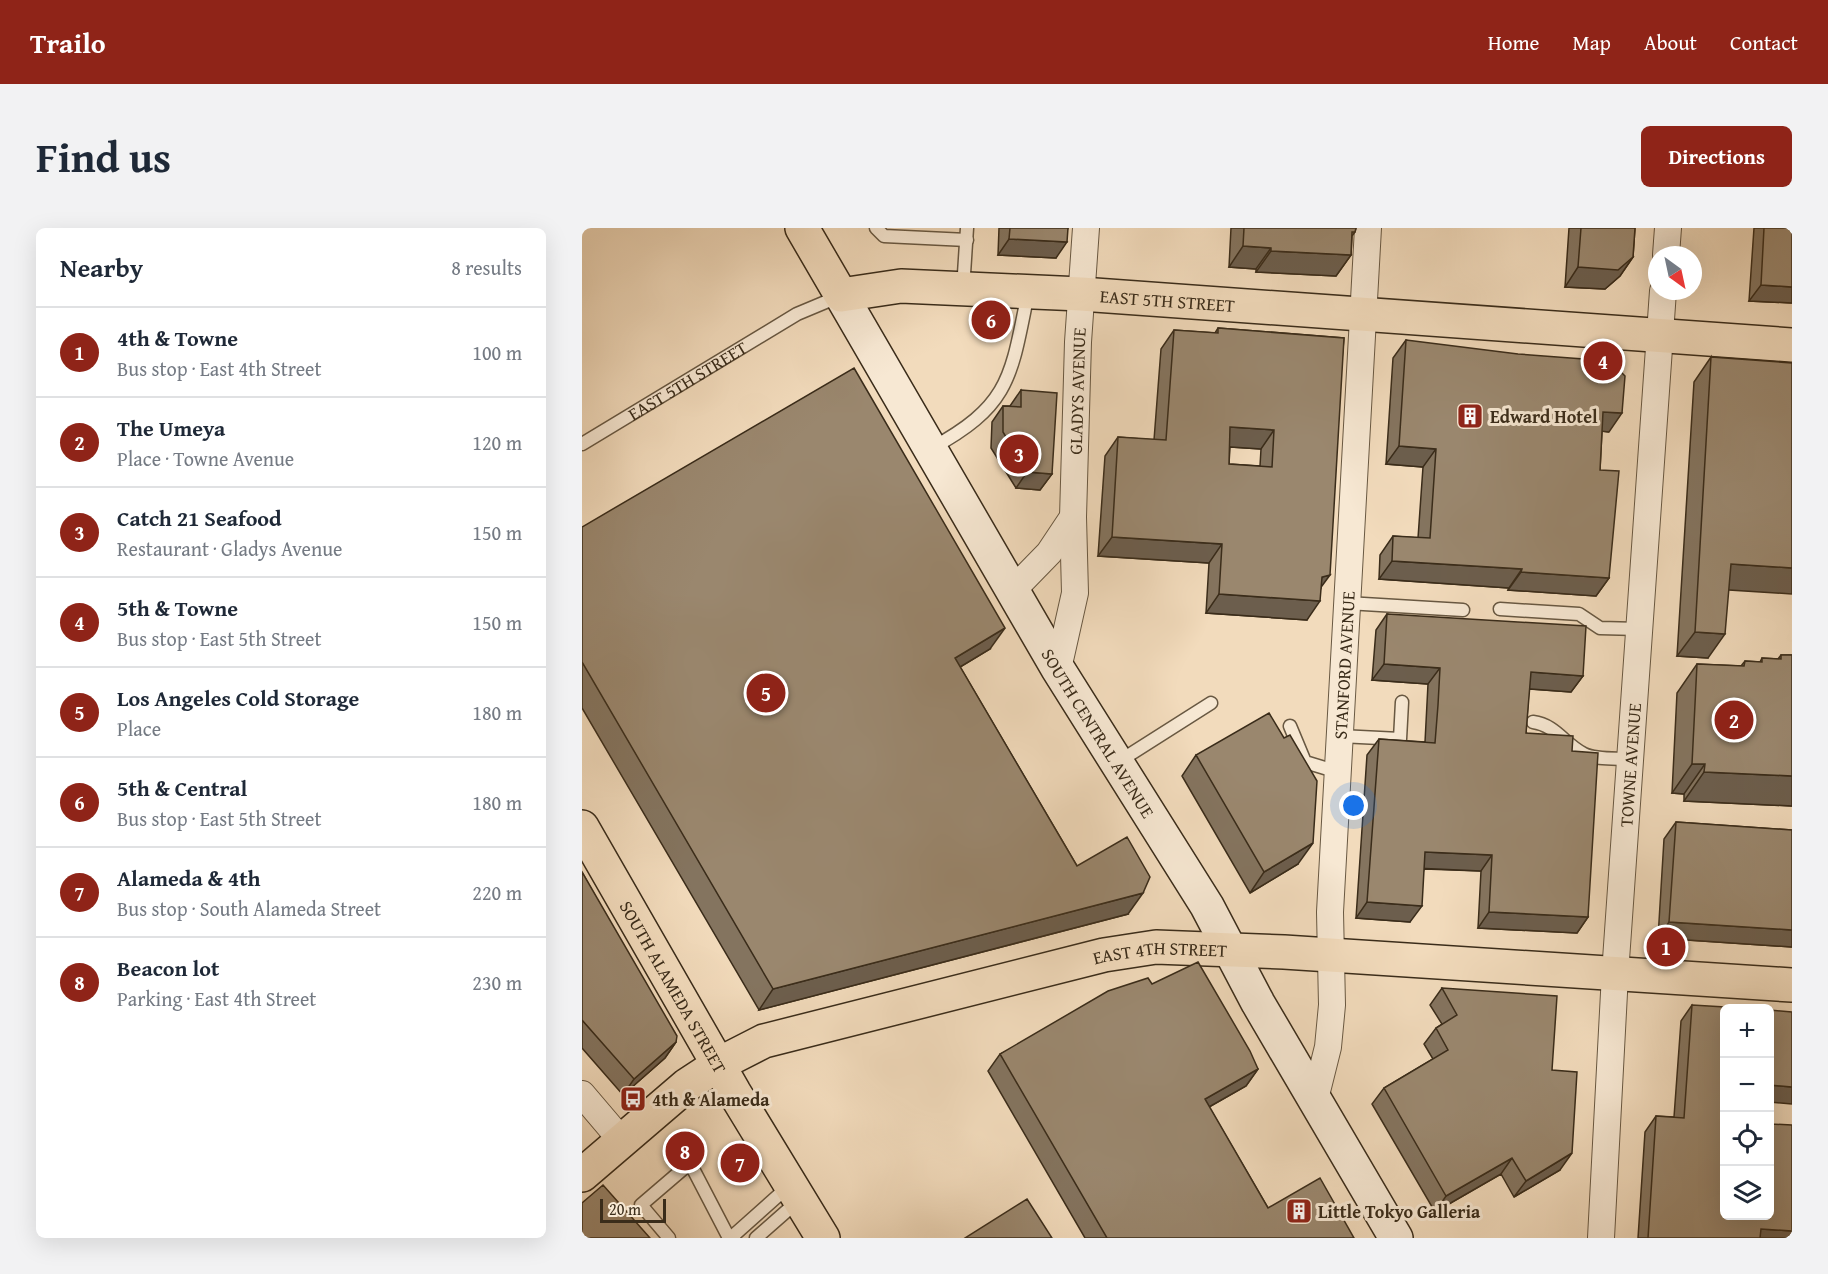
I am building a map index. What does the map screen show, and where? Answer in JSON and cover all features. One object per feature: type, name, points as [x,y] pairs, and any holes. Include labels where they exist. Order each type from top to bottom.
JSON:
[{"type":"main road","name":"SOUTH CENTRAL AVENUE","points":[[802,228],[1058,669],[1115,764],[1207,906],[1228,951],[1396,1238]]},
{"type":"main road","name":"EAST 5TH STREET","points":[[841,295],[902,286],[1081,294],[1792,345]]},
{"type":"main road","name":"SOUTH ALAMEDA STREET","points":[[582,827],[823,1238]]},
{"type":"main road","name":"EAST 4TH STREET","points":[[582,1175],[687,1085],[719,1064],[764,1041],[1104,955],[1156,948],[1228,951],[1792,985]]},
{"type":"street","name":"GLADYS AVENUE","points":[[1058,669],[1075,593],[1073,517],[1081,294],[1086,228]]},
{"type":"street","name":"STANFORD AVENUE","points":[[1315,1099],[1328,1047],[1332,1005],[1330,912],[1368,228]]},
{"type":"street","points":[[1667,246],[1668,228]]},
{"type":"street","name":"TOWNE AVENUE","points":[[1601,1238],[1615,974],[1662,300]]},
{"type":"street","points":[[1012,591],[1049,553],[1073,517]]},
{"type":"street","points":[[582,1094],[622,1141]]},
{"type":"lane","points":[[876,228],[884,236],[967,234],[963,290]]},
{"type":"lane","points":[[930,449],[974,423],[1002,391],[1013,364],[1028,292]]},
{"type":"lane","name":"EAST 5TH STREET","points":[[582,444],[797,314],[841,295]]},
{"type":"lane","points":[[1347,603],[1463,610]]},
{"type":"lane","points":[[1500,609],[1579,614],[1600,628],[1639,630]]},
{"type":"lane","points":[[1340,736],[1400,739],[1402,702]]},
{"type":"lane","points":[[1115,764],[1211,703]]},
{"type":"lane","points":[[1533,722],[1545,723],[1582,753],[1590,756],[1630,759]]},
{"type":"lane","points":[[1290,726],[1305,762],[1338,772]]},
{"type":"lane","points":[[669,1238],[641,1205],[690,1163],[729,1238]]},
{"type":"lane","points":[[734,1238],[734,1235],[795,1192]]},
{"type":"lane","points":[[756,1238],[795,1192]]},
{"type":"building","points":[[1010,228],[1068,228],[1067,242],[1009,239]]},
{"type":"building","points":[[1244,228],[1356,228],[1355,232],[1352,232],[1351,255],[1271,251],[1271,248],[1243,246]]},
{"type":"building","points":[[1581,228],[1635,228],[1633,257],[1618,270],[1578,267]]},
{"type":"building","points":[[1764,228],[1792,228],[1792,287],[1761,285]]},
{"type":"building","points":[[1218,328],[1344,338],[1330,575],[1322,577],[1320,601],[1219,594],[1222,544],[1112,537],[1118,437],[1166,440],[1174,330],[1218,333]],"holes":[[[1230,427],[1274,430],[1272,467],[1229,464]]]},
{"type":"building","points":[[1406,340],[1518,354],[1610,361],[1625,376],[1622,413],[1603,412],[1600,470],[1619,471],[1609,578],[1521,572],[1522,569],[1392,561],[1393,536],[1430,538],[1436,449],[1399,446]]},
{"type":"building","points":[[1711,357],[1792,363],[1792,568],[1731,564],[1725,634],[1695,632]]},
{"type":"building","points":[[854,368],[1005,628],[955,658],[1077,866],[1127,837],[1150,877],[1143,893],[773,989],[582,662],[582,527]]},
{"type":"building","points":[[1021,390],[1057,393],[1052,474],[1027,472],[1003,432],[1003,406],[1021,407]]},
{"type":"building","points":[[1387,614],[1586,626],[1583,676],[1531,672],[1526,733],[1573,736],[1572,751],[1598,753],[1588,917],[1489,912],[1492,855],[1425,852],[1422,906],[1367,902],[1379,739],[1435,743],[1438,705],[1440,668],[1384,664]]},
{"type":"building","points":[[1781,655],[1792,655],[1792,776],[1704,772],[1705,764],[1692,764],[1697,664],[1744,666],[1745,661],[1762,662],[1762,658],[1781,659]]},
{"type":"building","points":[[1269,713],[1284,738],[1290,735],[1317,781],[1313,843],[1264,872],[1196,755]]},
{"type":"building","points":[[1676,822],[1792,830],[1792,930],[1669,922]]},
{"type":"building","points":[[582,872],[677,1036],[676,1042],[634,1079],[582,1020]]},
{"type":"building","points":[[1198,962],[1250,1051],[1258,1069],[1205,1099],[1268,1208],[1320,1178],[1354,1238],[1107,1238],[1000,1054],[1108,991],[1148,978],[1152,984]]},
{"type":"building","points":[[1442,988],[1557,996],[1552,1070],[1577,1072],[1572,1153],[1526,1181],[1512,1158],[1446,1196],[1384,1088],[1448,1050],[1436,1028],[1457,1015]]},
{"type":"building","points":[[1692,1005],[1720,1007],[1720,1220],[1774,1220],[1774,1124],[1792,1125],[1792,1231],[1761,1229],[1760,1238],[1648,1238],[1656,1116],[1684,1118]]},
{"type":"building","points":[[1774,1010],[1792,1012],[1792,1087],[1774,1085]]},
{"type":"building","points":[[603,1185],[650,1238],[582,1238],[582,1203]]},
{"type":"building","points":[[1027,1199],[1052,1238],[965,1238]]},
{"type":"place","name":"5th & Central","points":[[991,320]]},
{"type":"place","name":"5th & Towne","points":[[1603,361]]},
{"type":"place","name":"Edward Hotel","points":[[1470,416]]},
{"type":"place","name":"Catch 21 Seafood","points":[[1019,454]]},
{"type":"place","name":"Los Angeles Cold Storage","points":[[766,693]]},
{"type":"place","name":"The Umeya","points":[[1734,720]]},
{"type":"place","name":"4th & Towne","points":[[1666,947]]},
{"type":"place","name":"4th & Alameda","points":[[633,1099]]},
{"type":"place","name":"Beacon lot","points":[[685,1151]]},
{"type":"place","name":"Alameda & 4th","points":[[740,1163]]},
{"type":"place","name":"Little Tokyo Galleria","points":[[1299,1211]]}]
